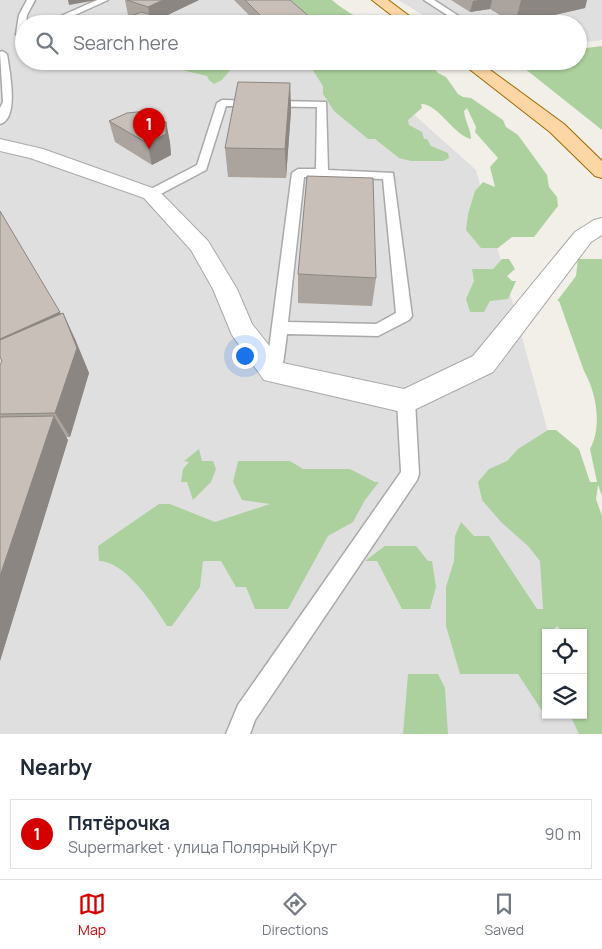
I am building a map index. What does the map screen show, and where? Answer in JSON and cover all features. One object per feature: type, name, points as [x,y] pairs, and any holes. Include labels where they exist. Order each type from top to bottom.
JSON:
[{"type":"main road","points":[[379,0],[400,15]]},
{"type":"main road","points":[[479,70],[557,128],[602,172]]},
{"type":"street","points":[[0,145],[36,153],[151,194],[200,246],[224,289],[241,328],[274,372],[406,401],[483,364],[583,237],[602,225]]},
{"type":"lane","points":[[23,15],[31,0]]},
{"type":"lane","points":[[68,15],[104,0]]},
{"type":"lane","points":[[428,0],[452,15]]},
{"type":"lane","points":[[0,121],[8,102],[12,42]]},
{"type":"lane","points":[[151,194],[202,167],[222,103],[322,104],[322,173]]},
{"type":"lane","points":[[274,372],[298,172],[389,176],[404,316],[378,330],[280,328]]},
{"type":"lane","points":[[238,734],[246,714],[410,474],[406,401]]},
{"type":"shaded area","points":[[0,0],[285,0],[302,15],[15,15],[15,70],[364,70],[476,170],[602,628],[602,734],[0,734]]},
{"type":"shaded area","points":[[398,0],[602,0],[602,40],[587,42],[587,15],[423,15]]},
{"type":"green space","points":[[290,0],[332,0],[353,15],[308,15]]},
{"type":"green space","points":[[602,46],[602,130],[527,70],[587,70],[587,48]]},
{"type":"green space","points":[[182,70],[230,70],[222,80],[214,84],[207,76]]},
{"type":"green space","points":[[313,70],[435,70],[446,77],[458,94],[471,98],[503,120],[506,127],[518,135],[547,175],[549,187],[557,197],[558,206],[534,237],[512,237],[498,248],[481,248],[466,230],[468,214],[475,191],[483,182],[495,187],[490,167],[498,158],[475,132],[476,127],[467,108],[464,111],[471,139],[458,132],[434,109],[428,105],[421,104],[422,108],[408,120],[409,125],[422,132],[424,139],[427,139],[431,146],[448,153],[449,158],[443,161],[411,161],[399,158],[375,139],[368,139],[334,111],[323,94],[323,86]]},
{"type":"green space","points":[[502,259],[509,259],[515,269],[507,276],[512,281],[516,281],[508,299],[490,301],[484,312],[470,312],[466,299],[474,281],[472,269],[493,269]]},
{"type":"green space","points":[[578,259],[602,259],[602,496],[598,485],[596,499],[602,516],[602,734],[579,734],[572,719],[587,719],[587,629],[560,629],[557,626],[554,629],[542,629],[542,711],[518,674],[460,674],[446,626],[446,587],[454,561],[455,536],[461,522],[474,536],[489,536],[537,609],[543,609],[540,561],[528,546],[501,522],[482,500],[478,482],[489,469],[507,461],[518,449],[548,430],[556,430],[579,449],[590,482],[597,482],[590,449],[596,431],[595,400],[559,301],[557,301],[576,276]]},
{"type":"green space","points":[[199,449],[202,461],[213,461],[216,469],[211,482],[193,500],[187,482],[181,482],[183,469],[189,462],[184,461]]},
{"type":"green space","points":[[238,461],[290,461],[303,469],[350,469],[375,482],[379,482],[365,500],[353,522],[328,536],[288,609],[255,609],[246,587],[236,587],[221,561],[203,561],[200,587],[172,626],[167,626],[147,596],[129,576],[109,563],[99,561],[98,546],[159,504],[170,504],[215,522],[270,504],[242,500],[233,482]]},
{"type":"green space","points":[[385,546],[416,546],[428,561],[432,561],[436,587],[430,609],[402,609],[377,561],[365,561]]},
{"type":"green space","points":[[408,674],[438,674],[445,688],[448,734],[403,734]]},
{"type":"building","points":[[127,0],[163,0],[148,7]]},
{"type":"building","points":[[245,0],[290,0],[308,15],[260,15]]},
{"type":"building","points":[[141,12],[152,15],[134,15]]},
{"type":"building","points":[[238,82],[290,83],[285,149],[225,148]]},
{"type":"building","points":[[147,111],[166,122],[166,134],[147,143],[109,121],[127,113]]},
{"type":"building","points":[[307,176],[373,178],[376,278],[298,274]]},
{"type":"building","points":[[0,211],[60,312],[0,339]]},
{"type":"building","points":[[63,313],[77,348],[55,413],[0,414],[0,365],[2,361],[0,357],[0,340]]},
{"type":"building","points":[[54,416],[0,576],[0,417]]},
{"type":"place","name":"Пятёрочка","points":[[149,149]]}]
